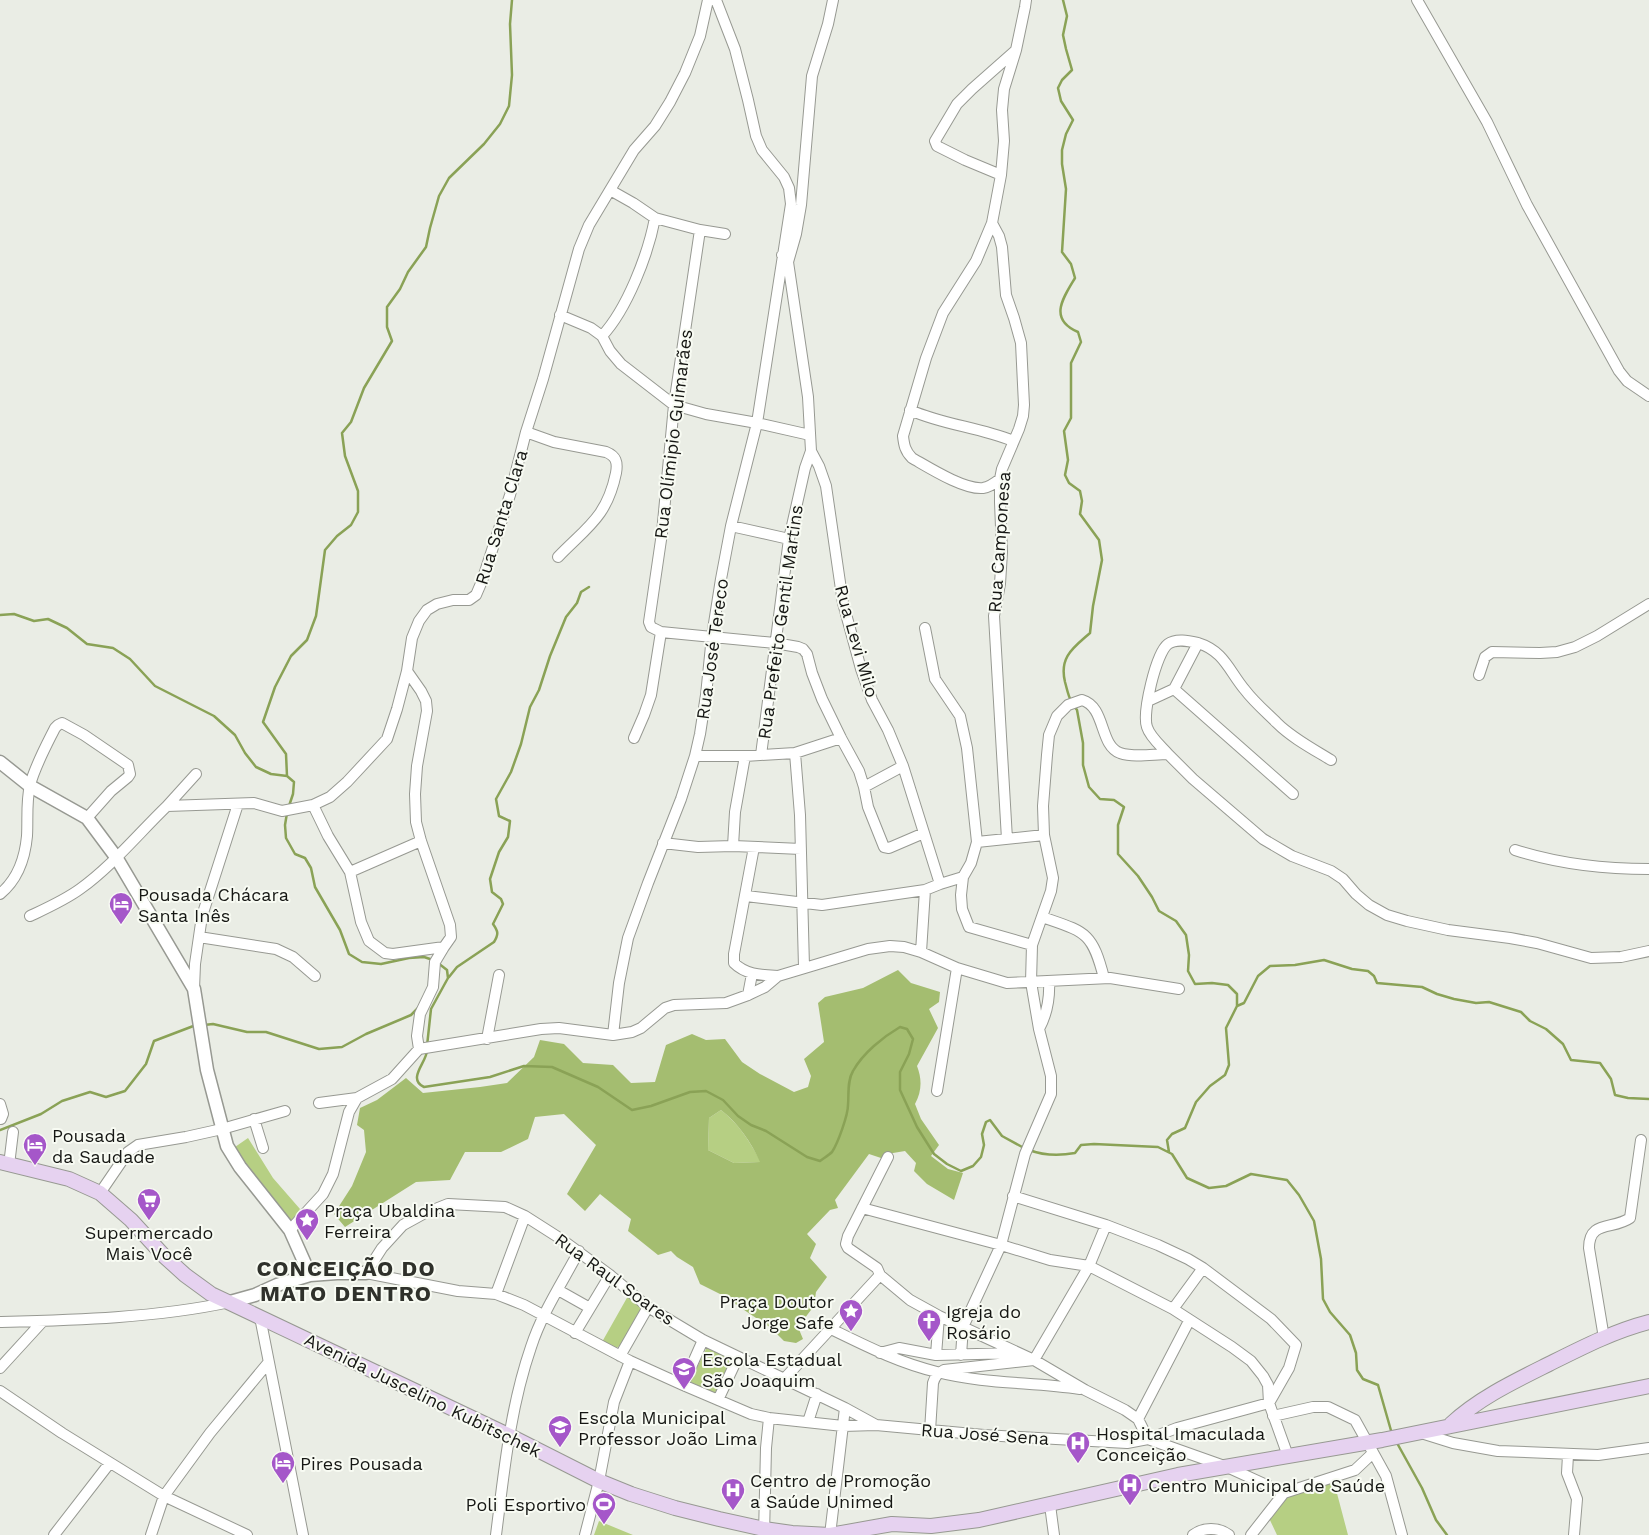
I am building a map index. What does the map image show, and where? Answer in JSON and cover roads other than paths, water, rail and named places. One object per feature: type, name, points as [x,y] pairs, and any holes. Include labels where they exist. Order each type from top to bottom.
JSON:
[{"type":"main road","name":"Avenida Juscelino Kubitschek","points":[[4,1164],[69,1179],[100,1193],[131,1220],[164,1256],[185,1275],[211,1294],[631,1494],[764,1532],[830,1535],[892,1524],[931,1526],[979,1520],[1178,1475],[1288,1456],[1370,1448],[1382,1440],[1649,1386]]},
{"type":"main road","points":[[1449,1426],[1489,1395],[1542,1367],[1604,1338],[1649,1322]]},
{"type":"street","name":"Rua Santa Clara","points":[[167,806],[254,803],[288,810],[313,805],[330,797],[347,782],[387,739],[407,671],[418,621],[427,610],[437,604],[453,600],[469,600],[476,595],[510,495],[526,432],[543,379],[579,249],[589,225],[634,150],[654,126],[670,102],[700,36],[708,0]]},
{"type":"street","points":[[716,0],[735,49],[756,136],[762,150],[784,177],[789,188],[791,204],[785,258]]},
{"type":"street","points":[[785,258],[796,234],[801,205],[812,76],[828,24],[833,0]]},
{"type":"street","points":[[1000,479],[984,488],[973,488],[939,473],[912,458],[907,453],[903,436],[926,358],[943,313],[976,261],[992,223],[1004,141],[1002,110],[1004,89],[1016,50],[1026,8],[1026,0]]},
{"type":"street","points":[[1417,0],[1487,122],[1527,205],[1619,370],[1627,381],[1649,396]]},
{"type":"street","points":[[1000,175],[937,146],[935,141],[957,104],[972,88],[1016,50]]},
{"type":"street","points":[[610,190],[634,203],[655,218],[700,230],[725,234]]},
{"type":"street","points":[[602,336],[618,315],[643,260],[655,218]]},
{"type":"street","name":"Rua Camponesa","points":[[992,223],[1002,247],[1006,295],[1021,343],[1024,405],[1021,422],[1002,469],[1000,479],[1002,552],[1000,584],[994,616],[1007,839]]},
{"type":"street","name":"Rua Olímipio Guimarães","points":[[661,632],[654,630],[650,622],[662,533],[674,405],[700,230]]},
{"type":"street","name":"Rua José Tereco","points":[[612,1035],[619,983],[628,938],[681,800],[695,756],[706,695],[712,636],[731,526],[757,424],[785,258]]},
{"type":"street","name":"Rua Prefeito Gentil Martins","points":[[761,755],[789,539],[804,468],[811,451],[808,397],[785,258]]},
{"type":"street","points":[[560,315],[591,328],[602,336],[610,351],[621,364],[674,405],[706,414],[810,435]]},
{"type":"street","points":[[910,410],[934,420],[974,428],[1013,441]]},
{"type":"street","name":"Rua Santa Clara","points":[[526,432],[554,442],[606,452],[612,454],[616,459],[617,467],[613,485],[604,508],[588,529],[558,557]]},
{"type":"street","name":"Rua Levi Milo","points":[[811,451],[826,486],[843,602],[861,669],[872,700],[888,730],[903,766],[940,884]]},
{"type":"street","points":[[731,526],[789,539]]},
{"type":"street","points":[[1479,676],[1485,657],[1492,652],[1557,652],[1575,647],[1649,604]]},
{"type":"street","points":[[925,628],[935,679],[955,707],[964,726],[973,794],[977,842],[963,877],[962,909],[970,927],[1032,945]]},
{"type":"street","points":[[634,738],[651,694],[661,632],[712,636],[798,647],[804,649],[807,654],[822,699],[859,771],[868,807],[884,847],[889,848],[924,833]]},
{"type":"street","points":[[1331,760],[1280,725],[1245,691],[1223,659],[1212,648],[1184,640],[1169,642],[1161,651],[1152,676],[1146,720],[1147,727],[1168,754],[1193,779],[1264,839],[1292,856],[1331,871],[1344,879],[1356,894],[1369,905],[1387,915],[1407,921],[1448,930],[1528,941],[1591,958],[1621,956],[1649,951]]},
{"type":"street","points":[[1148,701],[1174,689],[1198,643]]},
{"type":"street","points":[[407,671],[421,691],[426,701],[427,711],[417,766],[416,822],[421,842],[450,925],[447,943],[436,960],[433,987],[422,1009],[417,1036],[427,1047]]},
{"type":"street","points":[[1174,689],[1293,794]]},
{"type":"street","points":[[961,1355],[963,1327],[1001,1245],[1028,1144],[1052,1086],[1031,982],[1032,945],[1051,891],[1053,878],[1044,834],[1043,806],[1049,735],[1056,716],[1068,705],[1082,700],[1092,706],[1114,750],[1133,755],[1168,754]]},
{"type":"street","points":[[0,894],[6,889],[16,874],[23,858],[27,837],[27,811],[30,786],[55,728],[62,723],[128,765],[130,769],[128,778],[111,792],[87,818]]},
{"type":"street","points":[[695,756],[795,753],[841,738]]},
{"type":"street","points":[[795,753],[804,904],[804,968]]},
{"type":"street","points":[[733,846],[735,812],[745,756]]},
{"type":"street","points":[[0,762],[30,786],[87,818],[116,857],[194,989]]},
{"type":"street","points":[[864,787],[903,766]]},
{"type":"street","points":[[30,916],[69,896],[82,887],[116,857],[196,774]]},
{"type":"street","points":[[238,804],[202,916],[198,937],[194,989],[198,1016],[210,1082],[227,1146],[240,1166],[290,1230],[310,1275]]},
{"type":"street","points":[[313,805],[328,836],[350,872],[361,922],[369,940],[386,952],[393,954],[447,943]]},
{"type":"street","points":[[977,842],[1044,834]]},
{"type":"street","points":[[350,872],[421,842]]},
{"type":"street","points":[[663,843],[801,849]]},
{"type":"street","points":[[754,847],[734,954],[734,963],[740,970],[752,974],[778,976],[868,949],[890,946],[904,947],[921,952],[957,968],[1007,983],[1110,978],[1179,989]]},
{"type":"street","points":[[1515,850],[1572,864],[1602,868],[1649,869]]},
{"type":"street","points":[[746,896],[822,905],[925,890],[963,877]]},
{"type":"street","points":[[921,952],[925,890]]},
{"type":"street","points":[[1042,918],[1075,929],[1085,935],[1092,942],[1098,954],[1104,978]]},
{"type":"street","points":[[198,937],[276,948],[293,957],[315,976]]},
{"type":"street","points":[[937,1091],[957,968]]},
{"type":"street","points":[[748,995],[752,974]]},
{"type":"street","points":[[487,1039],[499,975]]},
{"type":"street","points":[[318,1103],[356,1098],[392,1079],[427,1047],[541,1029],[559,1028],[612,1035],[632,1032],[641,1028],[665,1008],[674,1005],[726,1003],[765,987],[778,976]]},
{"type":"street","points":[[1039,1029],[1047,1008],[1049,981]]},
{"type":"street","points":[[290,1230],[323,1194],[333,1174],[349,1112],[356,1098]]},
{"type":"street","points":[[0,1104],[3,1114],[1,1119]]},
{"type":"street","points":[[100,1193],[128,1152],[138,1145],[222,1129],[285,1111]]},
{"type":"street","points":[[254,1119],[263,1148]]},
{"type":"street","points":[[4,1164],[13,1132]]},
{"type":"street","points":[[1604,1338],[1589,1240],[1592,1233],[1597,1229],[1630,1218],[1641,1140]]},
{"type":"street","points":[[888,1157],[848,1236],[846,1244],[848,1248],[877,1268],[880,1275],[910,1300],[938,1316],[1034,1360],[1084,1390],[1125,1410],[1138,1419],[1148,1439],[1227,1467],[1284,1493]]},
{"type":"street","points":[[1013,1196],[1106,1225],[1158,1244],[1203,1268],[1271,1319],[1296,1344],[1289,1368],[1269,1403]]},
{"type":"street","name":"Rua Raul Soares","points":[[366,1273],[382,1248],[403,1225],[423,1214],[448,1204],[506,1207],[525,1216],[579,1252],[648,1307],[704,1340],[785,1378],[876,1425]]},
{"type":"street","points":[[862,1208],[1050,1260],[1089,1266],[1173,1309],[1251,1361],[1263,1376],[1268,1386],[1269,1403],[1273,1416],[1288,1456]]},
{"type":"street","points":[[496,1294],[525,1216]]},
{"type":"street","points":[[1034,1360],[1089,1266],[1106,1225]]},
{"type":"street","points":[[496,1535],[508,1435],[530,1347],[543,1316],[579,1252]]},
{"type":"street","points":[[1173,1309],[1203,1268]]},
{"type":"street","points":[[0,1322],[90,1319],[202,1308],[255,1295],[277,1285],[310,1275],[366,1273],[458,1291],[496,1294],[524,1305],[620,1356],[683,1386],[751,1414],[769,1418],[843,1426],[876,1425]]},
{"type":"street","points":[[575,1333],[610,1275]]},
{"type":"street","points":[[785,1378],[880,1275]]},
{"type":"street","points":[[558,1290],[590,1308]]},
{"type":"street","points":[[255,1295],[303,1535]]},
{"type":"street","points":[[620,1356],[648,1307]]},
{"type":"street","points":[[936,1355],[938,1316]]},
{"type":"street","points":[[0,1368],[43,1321]]},
{"type":"street","points":[[1138,1419],[1189,1321]]},
{"type":"street","points":[[832,1329],[880,1353],[907,1364],[939,1373],[1084,1390]]},
{"type":"street","points":[[683,1386],[704,1340]]},
{"type":"street","points":[[880,1353],[899,1348],[936,1355],[1020,1353]]},
{"type":"street","points":[[718,1400],[738,1357]]},
{"type":"street","points":[[930,1431],[933,1383],[934,1378],[939,1373],[944,1370],[1034,1360]]},
{"type":"street","points":[[585,1535],[599,1480],[617,1390],[630,1361]]},
{"type":"street","points":[[151,1535],[164,1496],[210,1433],[268,1362]]},
{"type":"street","points":[[0,1390],[109,1464],[164,1496],[247,1535]]},
{"type":"street","points":[[808,1422],[817,1394]]},
{"type":"street","name":"Rua José Sena","points":[[876,1425],[984,1435],[1127,1443],[1148,1439],[1177,1428],[1269,1403]]},
{"type":"street","points":[[1273,1416],[1312,1408],[1328,1407],[1354,1420],[1390,1485],[1402,1535]]},
{"type":"street","points":[[830,1535],[845,1408]]},
{"type":"street","points":[[764,1532],[766,1448],[769,1418]]},
{"type":"street","points":[[1449,1426],[1453,1443]]},
{"type":"street","points":[[1414,1433],[1453,1443],[1498,1451],[1598,1455],[1649,1448]]},
{"type":"street","points":[[1252,1535],[1284,1493],[1355,1470],[1370,1448]]},
{"type":"street","points":[[1568,1454],[1567,1473],[1577,1499],[1574,1535]]},
{"type":"street","points":[[54,1535],[109,1464]]},
{"type":"street","points":[[1050,1505],[1054,1535]]},
{"type":"street","points":[[1193,1535],[1202,1529],[1209,1529],[1225,1532],[1229,1535]]},
{"type":"waterway","points":[[287,776],[286,754],[263,722],[275,687],[291,656],[307,640],[316,616],[325,550],[337,536],[351,525],[358,512],[358,491],[345,456],[342,433],[351,422],[364,388],[392,341],[387,327],[387,307],[426,247],[439,196],[449,178],[484,144],[500,124],[509,106],[512,75],[510,24],[512,0]]},
{"type":"waterway","points":[[1063,0],[1067,16],[1063,35],[1072,70],[1062,80],[1058,88],[1061,101],[1073,120],[1066,134],[1062,150],[1066,189],[1062,252],[1071,264],[1075,278],[1063,300],[1061,314],[1063,321],[1078,332],[1081,342],[1071,363],[1071,418],[1064,431],[1068,460],[1065,475],[1069,483],[1080,491],[1082,501],[1080,514],[1099,540],[1102,560],[1090,633],[1069,654],[1064,666],[1065,682],[1071,701]]},
{"type":"waterway","points":[[449,977],[457,967],[494,942],[497,937],[497,931],[493,924],[503,904],[501,899],[492,892],[490,879],[499,852],[508,837],[510,821],[499,816],[496,799],[511,772],[521,744],[530,707],[539,690],[566,617],[577,603],[581,592],[589,587]]},
{"type":"waterway","points":[[0,615],[14,614],[34,621],[48,619],[67,628],[87,644],[113,648],[130,659],[155,686],[214,716],[235,735],[245,753],[256,767],[271,774],[287,776],[294,782],[289,806]]},
{"type":"waterway","points":[[1074,706],[1077,710],[1083,743],[1083,765],[1089,787],[1100,799],[1114,800],[1124,807],[1118,825],[1118,854],[1138,876],[1159,911],[1176,921],[1186,935],[1189,955],[1188,971],[1195,984],[1212,983],[1228,985],[1237,994],[1237,1006],[1226,1028],[1229,1065],[1225,1075],[1210,1086],[1196,1102],[1185,1128],[1172,1134],[1167,1140],[1169,1152]]},
{"type":"waterway","points":[[287,813],[285,825],[286,838],[295,854],[305,858],[311,868],[315,887],[340,930],[349,954],[362,962],[381,964],[409,958],[424,957],[433,960]]},
{"type":"waterway","points":[[1237,1006],[1244,1003],[1258,976],[1270,966],[1295,965],[1324,960],[1352,969],[1368,971],[1374,976],[1377,983],[1422,987],[1454,999],[1476,1003],[1489,1002],[1521,1012],[1530,1021],[1546,1029],[1563,1044],[1571,1060],[1600,1063],[1611,1079],[1615,1095],[1649,1099]]},
{"type":"waterway","points":[[427,1046],[431,1009],[448,978],[447,970],[438,963]]},
{"type":"waterway","points":[[204,1025],[213,1024],[247,1032],[266,1032],[319,1049],[342,1047],[366,1034],[411,1015],[418,1008]]},
{"type":"waterway","points":[[0,1130],[41,1114],[62,1101],[90,1092],[106,1097],[125,1091],[146,1064],[154,1041],[196,1025]]},
{"type":"waterway","points":[[427,1051],[417,1075],[419,1084],[424,1087],[490,1077],[524,1066],[552,1067],[598,1087],[632,1110],[651,1106],[690,1092],[706,1091],[723,1100],[738,1116],[751,1125],[766,1131],[807,1157],[820,1161],[832,1152],[842,1129],[848,1110],[849,1083],[857,1064],[874,1046],[900,1027],[907,1029],[913,1039],[909,1054],[900,1072],[900,1090],[917,1127],[934,1154],[947,1164],[961,1171],[973,1166],[981,1157],[984,1145],[982,1134],[986,1122],[990,1120],[1002,1136],[1024,1148]]},
{"type":"waterway","points":[[1029,1150],[1058,1155],[1075,1153],[1081,1145],[1158,1147],[1172,1154],[1187,1178],[1209,1188],[1226,1186],[1251,1174],[1287,1180],[1299,1195],[1314,1221],[1321,1259],[1323,1299],[1330,1312],[1350,1335],[1356,1353],[1357,1370],[1363,1379],[1378,1385],[1392,1434]]},
{"type":"waterway","points":[[1397,1443],[1422,1488],[1436,1520],[1447,1535]]},
{"type":"place","name":"Pousada Chácara Santa Inês","points":[[121,925]]},
{"type":"place","name":"Pousada da Saudade","points":[[35,1166]]},
{"type":"place","name":"Supermercado Mais Você","points":[[149,1221]]},
{"type":"place","name":"Praça Ubaldina Ferreira","points":[[307,1241]]},
{"type":"place","name":"Praça Doutor Jorge Safe","points":[[851,1332]]},
{"type":"place","name":"Igreja do Rosário","points":[[929,1342]]},
{"type":"place","name":"Escola Estadual São Joaquim","points":[[684,1390]]},
{"type":"place","name":"Escola Municipal Professor João Lima","points":[[560,1448]]},
{"type":"place","name":"Hospital Imaculada Conceição","points":[[1078,1464]]},
{"type":"place","name":"Pires Pousada","points":[[283,1484]]},
{"type":"place","name":"Centro Municipal de Saúde","points":[[1130,1506]]},
{"type":"place","name":"Centro de Promoção a Saúde Unimed","points":[[733,1511]]},
{"type":"place","name":"Poli Esportivo","points":[[604,1525]]},
{"type":"district","name":"CONCEIÇÃO DO MATO DENTRO","points":[[346,1280]]}]
